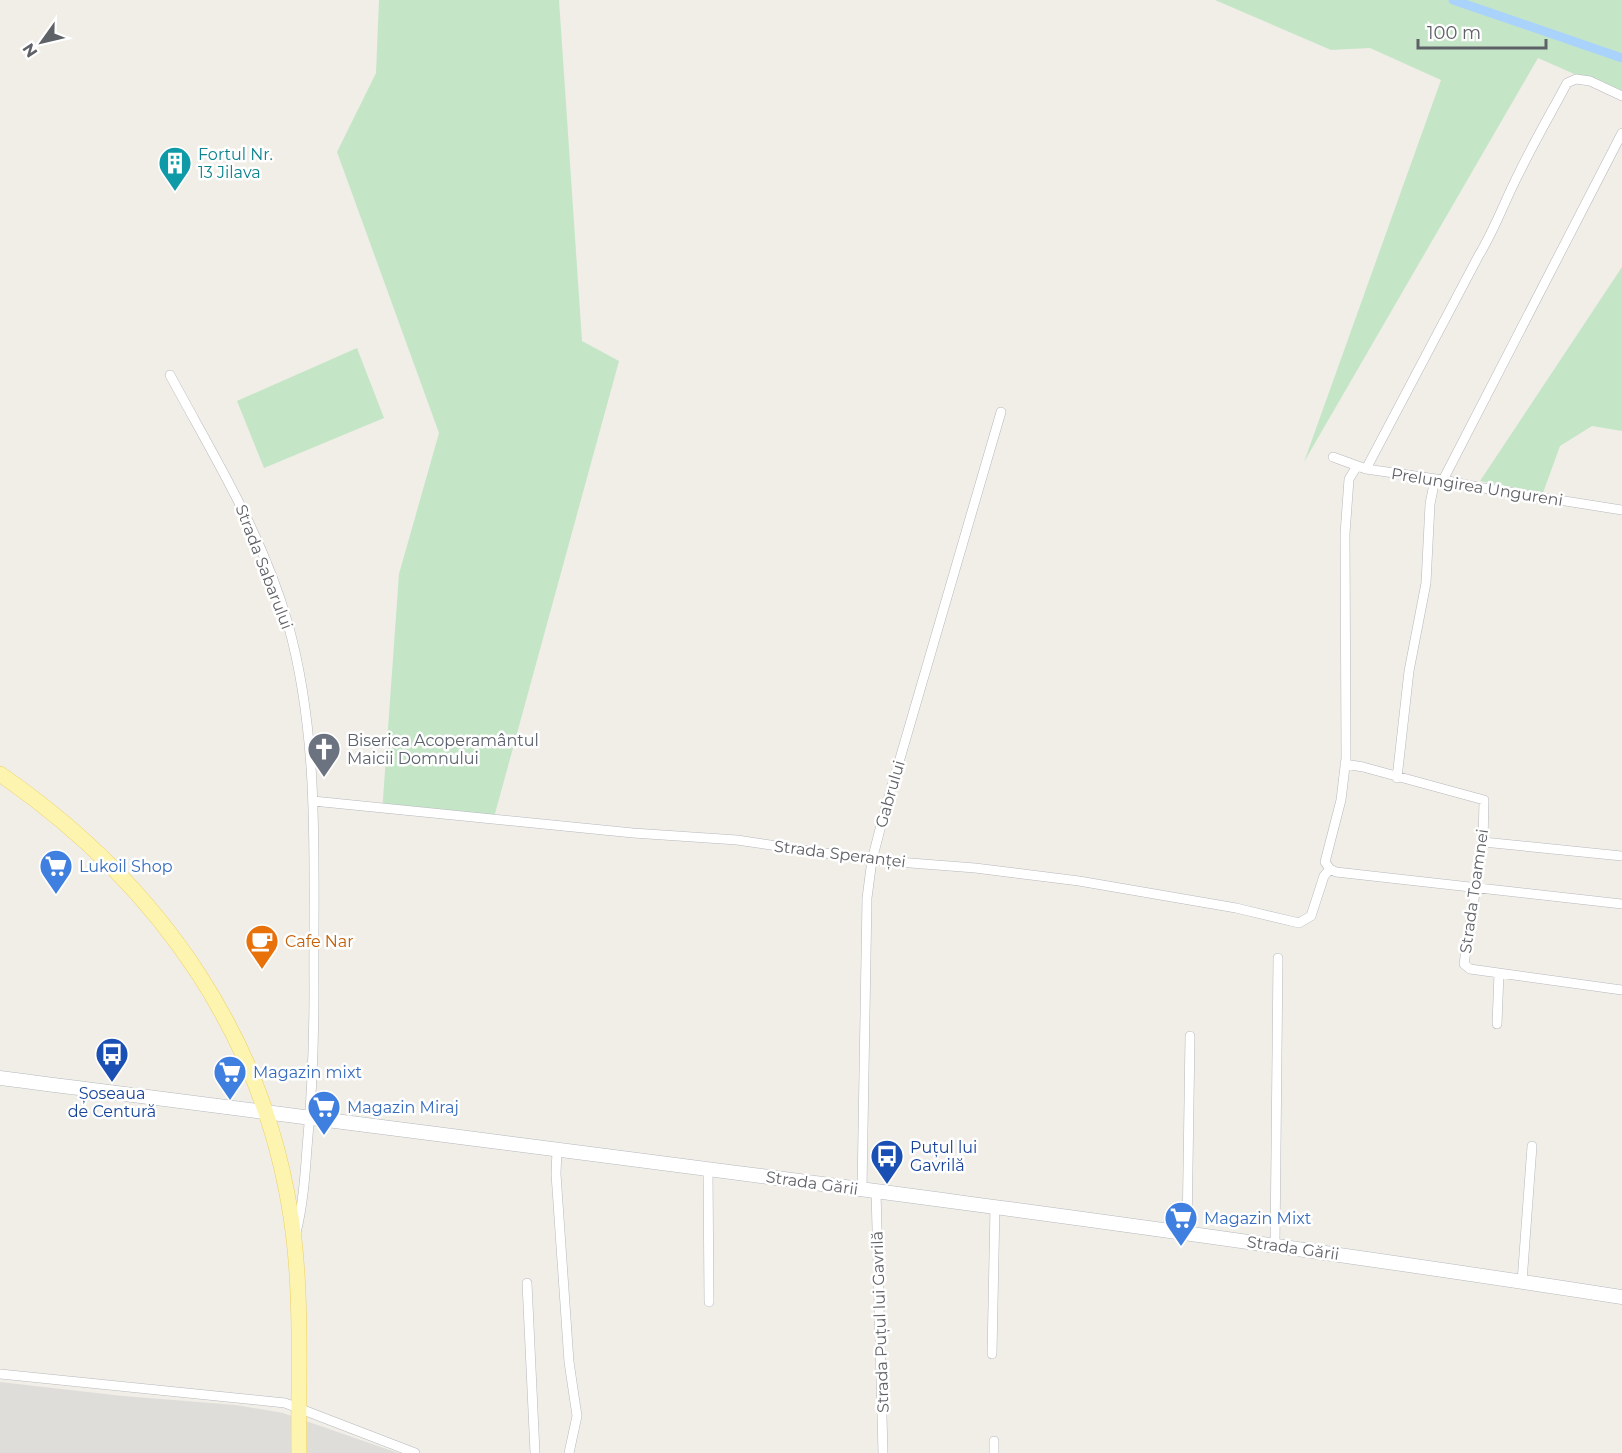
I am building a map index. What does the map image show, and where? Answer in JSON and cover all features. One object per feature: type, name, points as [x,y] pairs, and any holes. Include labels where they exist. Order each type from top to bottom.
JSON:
[{"type":"main road","points":[[0,774],[40,802],[90,844],[129,883],[188,957],[222,1012],[244,1059],[265,1113],[282,1172],[294,1242],[298,1303],[298,1453]]},
{"type":"main road","name":"Strada Gării","points":[[0,1078],[995,1206],[1622,1297]]},
{"type":"street","name":"Strada Speranței","points":[[313,801],[633,833],[736,840],[872,860],[975,868],[1079,881],[1236,908],[1299,923],[1311,916],[1328,866],[1341,800],[1345,764],[1345,534],[1349,479],[1362,468],[1491,235],[1521,170],[1567,83],[1576,79],[1590,81],[1622,96]]},
{"type":"street","points":[[1397,778],[1409,671],[1426,583],[1430,504],[1439,479],[1622,133]]},
{"type":"street","name":"Strada Sabarului","points":[[170,375],[239,500],[265,560],[288,624],[304,713],[313,801],[315,894],[313,1048],[310,1119],[302,1204],[294,1242]]},
{"type":"street","name":"Gabrului","points":[[869,1190],[867,898],[872,860],[1001,412]]},
{"type":"street","name":"Prelungirea Ungureni","points":[[1333,457],[1362,468],[1622,510]]},
{"type":"street","name":"Strada Toamnei","points":[[1345,764],[1484,800],[1483,842],[1464,964],[1470,969],[1622,990]]},
{"type":"street","points":[[1483,842],[1622,856]]},
{"type":"street","points":[[1328,866],[1476,888],[1622,904]]},
{"type":"street","points":[[1275,1245],[1278,958]]},
{"type":"street","points":[[1497,1024],[1499,974]]},
{"type":"street","points":[[1187,1233],[1190,1035]]},
{"type":"street","points":[[1522,1282],[1532,1146]]},
{"type":"street","points":[[557,1150],[556,1174],[569,1362],[577,1416],[569,1453]]},
{"type":"street","points":[[708,1169],[709,1302]]},
{"type":"street","name":"Strada Puțul lui Gavrilă","points":[[869,1190],[884,1453]]},
{"type":"street","points":[[992,1354],[995,1206]]},
{"type":"street","points":[[527,1283],[535,1453]]},
{"type":"street","points":[[0,1374],[285,1403],[415,1453]]},
{"type":"street","points":[[994,1441],[994,1453]]},
{"type":"shaded area","points":[[0,1382],[123,1396],[236,1405],[283,1413],[398,1453],[0,1453]]},
{"type":"green space","points":[[379,0],[559,0],[582,341],[619,361],[493,821],[382,813],[399,574],[439,433],[337,152],[376,73]]},
{"type":"green space","points":[[1215,0],[1622,0],[1622,95],[1538,58],[1304,462],[1441,80],[1370,48],[1331,50]]},
{"type":"green space","points":[[1622,267],[1622,431],[1592,426],[1560,446],[1543,493],[1480,481]]},
{"type":"green space","points":[[357,348],[384,418],[264,468],[237,401]]},
{"type":"waterway","points":[[1453,0],[1622,58]]},
{"type":"place","name":"Fortul Nr. 13 Jilava","points":[[175,192]]},
{"type":"place","name":"Biserica Acoperamântul Maicii Domnului","points":[[324,778]]},
{"type":"place","name":"Lukoil Shop","points":[[56,895]]},
{"type":"place","name":"Cafe Nar","points":[[262,970]]},
{"type":"place","name":"Șoseaua de Centură","points":[[112,1083]]},
{"type":"place","name":"Magazin mixt","points":[[230,1101]]},
{"type":"place","name":"Magazin Miraj","points":[[324,1136]]},
{"type":"place","name":"Puțul lui Gavrilă","points":[[887,1185]]},
{"type":"place","name":"Magazin Mixt","points":[[1181,1247]]}]
